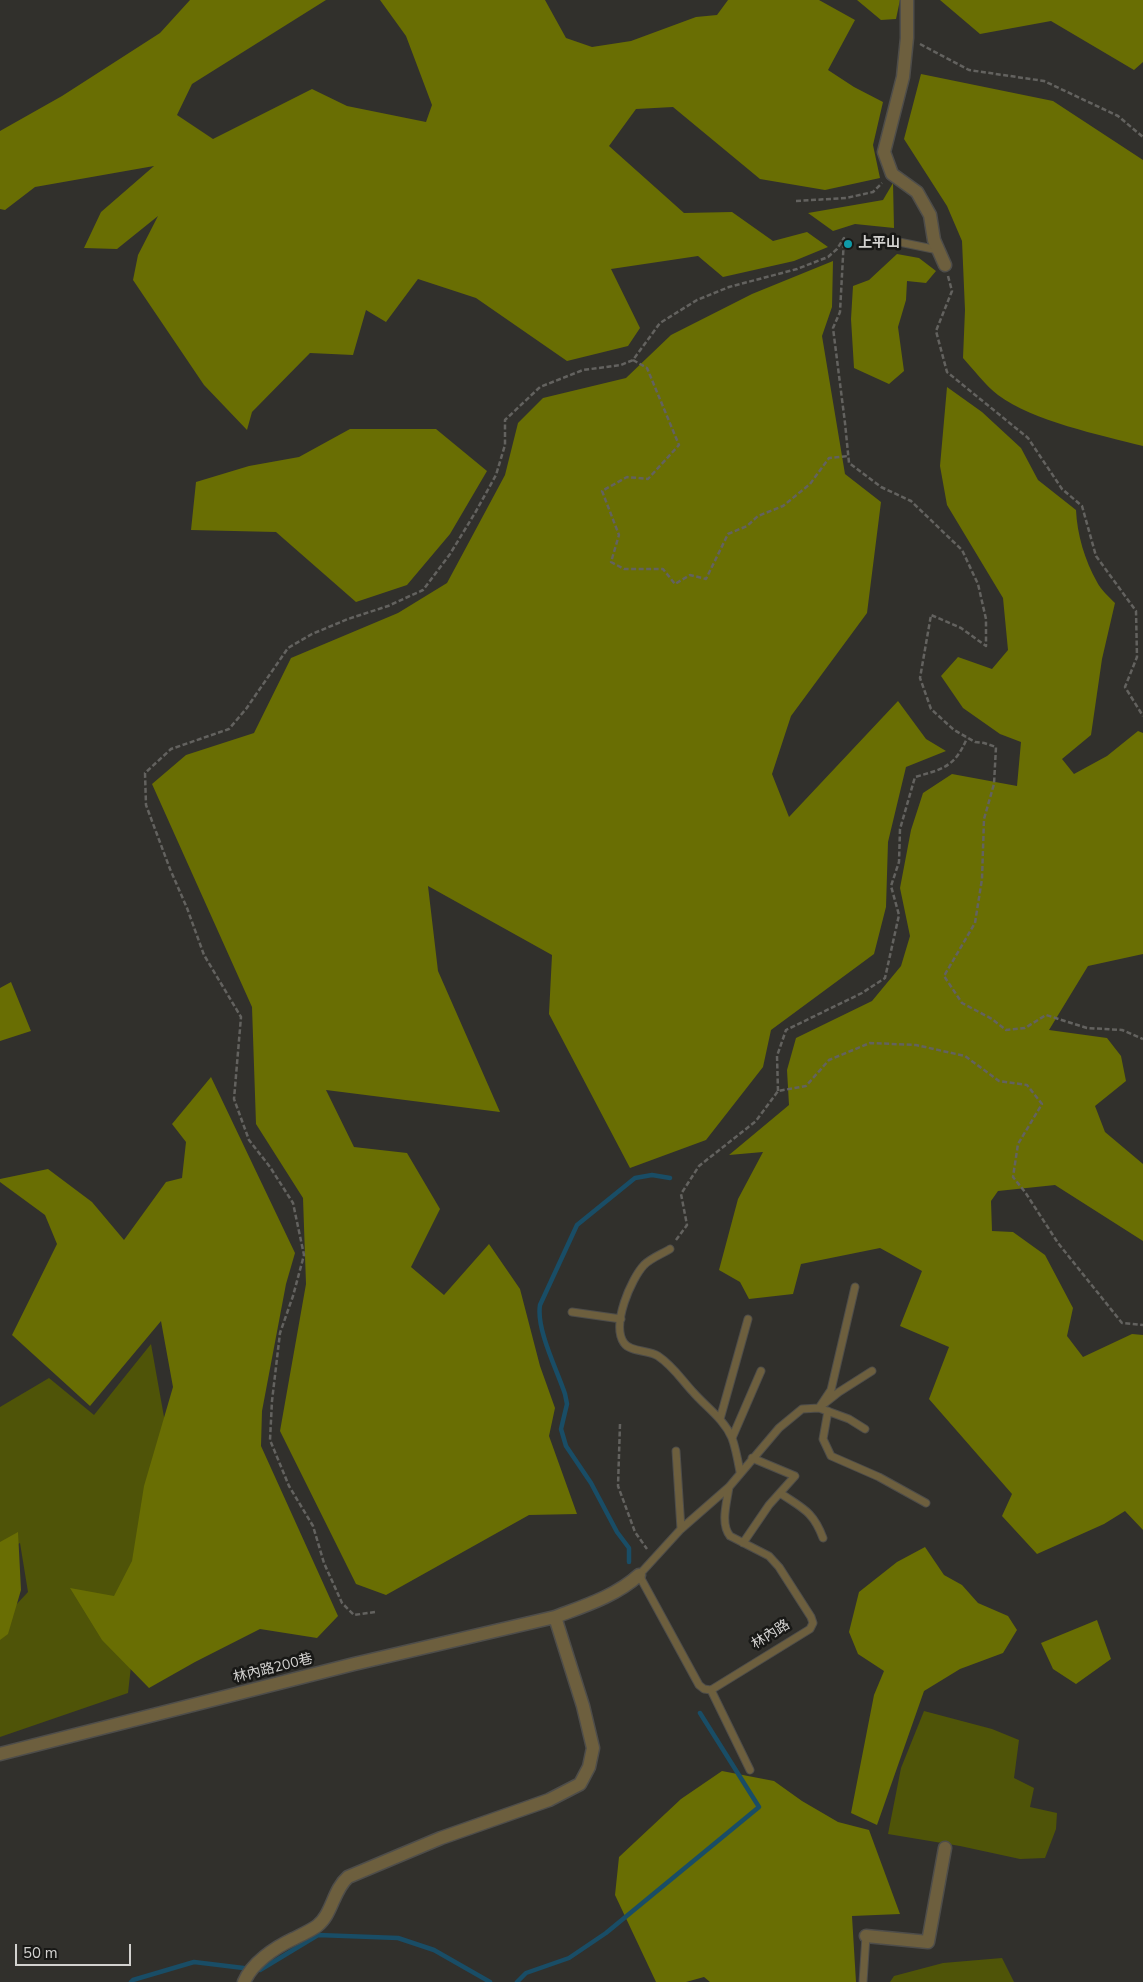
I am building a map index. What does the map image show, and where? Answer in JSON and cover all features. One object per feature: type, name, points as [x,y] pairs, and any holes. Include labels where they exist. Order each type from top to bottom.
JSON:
[{"type":"street","points":[[908,0],[907,38],[901,86],[884,152],[892,174],[917,192],[930,215],[934,240],[945,265]]},
{"type":"street","name":"林內路","points":[[555,1617],[627,1586],[639,1575]]},
{"type":"street","points":[[245,1979],[261,1961],[283,1944],[317,1926],[324,1919],[340,1884],[348,1877],[440,1838],[549,1800],[580,1784],[589,1768],[593,1748],[583,1706],[555,1617]]},
{"type":"street","name":"林內路200巷","points":[[0,1754],[354,1664],[555,1617]]},
{"type":"street","points":[[866,1936],[928,1942],[946,1848]]},
{"type":"lane","points":[[898,242],[938,250]]},
{"type":"lane","points":[[670,1249],[645,1264],[632,1280],[624,1301],[620,1320],[620,1335],[628,1347],[652,1352],[668,1362],[693,1393],[720,1419],[732,1438],[740,1472]]},
{"type":"lane","points":[[819,1408],[830,1390],[855,1287]]},
{"type":"lane","points":[[572,1312],[620,1320]]},
{"type":"lane","points":[[720,1419],[748,1319]]},
{"type":"lane","points":[[732,1438],[761,1371]]},
{"type":"lane","points":[[819,1408],[838,1392],[872,1371]]},
{"type":"lane","points":[[819,1408],[849,1419],[865,1429]]},
{"type":"lane","name":"林內路","points":[[639,1575],[681,1529],[729,1487],[779,1428],[802,1409],[819,1408]]},
{"type":"lane","points":[[828,1411],[823,1439],[831,1456],[879,1477],[926,1503]]},
{"type":"lane","points":[[676,1451],[681,1529]]},
{"type":"lane","points":[[743,1542],[795,1476],[752,1458]]},
{"type":"lane","name":"林內路","points":[[711,1690],[810,1628],[813,1623],[779,1566],[769,1556],[730,1536],[725,1531],[724,1524],[729,1487]]},
{"type":"lane","points":[[780,1493],[811,1515],[817,1522],[823,1538]]},
{"type":"lane","points":[[639,1575],[699,1685],[704,1689],[711,1690],[750,1770]]},
{"type":"lane","points":[[863,1982],[866,1936]]},
{"type":"path","points":[[907,38],[969,70],[1044,81],[1118,116],[1143,137]]},
{"type":"path","points":[[796,201],[846,198],[873,192],[892,174]]},
{"type":"path","points":[[375,1612],[354,1615],[342,1604],[324,1563],[313,1526],[289,1486],[270,1440],[272,1402],[280,1333],[293,1296],[304,1255],[293,1203],[270,1167],[249,1140],[234,1099],[241,1017],[204,955],[170,869],[146,805],[145,773],[171,749],[230,729],[288,648],[312,634],[348,619],[388,606],[423,590],[450,554],[496,475],[505,445],[505,420],[540,388],[583,370],[621,365],[633,360],[660,323],[697,300],[729,287],[797,270],[828,257],[837,249],[844,238],[840,312],[833,328],[849,463],[881,486],[911,501],[962,550],[978,584],[986,619],[986,646],[961,628],[932,615],[920,678],[931,709],[954,730],[967,738],[975,742],[984,742],[996,748],[994,784],[984,819],[982,880],[975,923],[944,976],[962,1003],[1006,1030],[1025,1028],[1046,1015],[1087,1028],[1122,1030],[1143,1039]]},
{"type":"path","points":[[945,265],[952,291],[936,330],[947,372],[1028,438],[1062,489],[1082,506],[1096,556],[1136,611],[1137,656],[1125,687],[1143,716]]},
{"type":"path","points":[[633,360],[646,368],[679,446],[648,479],[627,477],[602,491],[619,535],[611,562],[624,569],[663,569],[675,584],[690,575],[706,579],[728,534],[746,526],[758,516],[783,506],[810,484],[829,458],[848,456]]},
{"type":"path","points":[[670,1249],[687,1225],[681,1194],[699,1166],[756,1122],[778,1091],[777,1056],[786,1030],[862,993],[885,978],[899,915],[891,886],[899,862],[900,829],[915,777],[945,768],[961,753],[967,738]]},
{"type":"path","points":[[778,1091],[806,1086],[829,1060],[870,1043],[916,1045],[964,1056],[999,1081],[1027,1085],[1042,1104],[1018,1144],[1013,1177],[1058,1243],[1122,1323],[1143,1325]]},
{"type":"path","points":[[620,1424],[618,1486],[635,1532],[654,1558]]},
{"type":"shaded area","points":[[190,0],[326,0],[192,84],[177,115],[213,139],[312,89],[347,106],[426,122],[432,105],[406,36],[380,0],[545,0],[566,38],[592,47],[631,41],[696,17],[717,15],[728,0],[819,0],[855,20],[828,70],[854,87],[883,102],[873,145],[880,178],[825,190],[760,179],[673,107],[636,109],[609,146],[684,213],[732,212],[773,241],[807,232],[828,247],[794,261],[723,277],[698,256],[611,269],[640,328],[628,346],[567,361],[476,298],[418,279],[386,322],[366,310],[353,355],[310,353],[252,412],[247,430],[204,385],[133,280],[138,255],[158,216],[117,249],[84,248],[101,212],[154,166],[35,187],[5,210],[0,209],[0,131],[62,96],[160,33]]},
{"type":"shaded area","points":[[857,0],[900,0],[896,19],[881,20]]},
{"type":"shaded area","points":[[940,0],[1143,0],[1143,62],[1134,70],[1051,21],[980,34]]},
{"type":"shaded area","points":[[921,74],[1053,101],[1143,160],[1143,446],[1087,432],[1029,412],[993,391],[963,358],[965,310],[962,241],[947,206],[904,139]]},
{"type":"shaded area","points":[[893,183],[894,228],[855,224],[833,231],[808,213],[883,200]]},
{"type":"shaded area","points":[[897,254],[919,258],[936,271],[926,283],[907,281],[906,300],[898,327],[904,371],[889,384],[854,368],[851,319],[853,286],[869,280]]},
{"type":"shaded area","points":[[833,261],[832,307],[822,336],[845,474],[881,502],[867,613],[791,716],[772,774],[789,817],[898,701],[926,739],[946,751],[906,767],[888,842],[886,907],[874,954],[771,1030],[763,1067],[706,1140],[630,1168],[549,1014],[552,955],[428,886],[438,971],[500,1112],[326,1090],[354,1147],[407,1153],[440,1209],[411,1267],[444,1295],[489,1244],[520,1289],[540,1366],[555,1408],[549,1436],[577,1514],[529,1515],[386,1595],[356,1584],[280,1431],[306,1284],[303,1198],[256,1124],[252,1007],[152,784],[186,755],[254,733],[291,658],[398,613],[447,583],[505,475],[518,423],[543,398],[626,378],[671,335],[752,294]]},
{"type":"shaded area","points":[[947,387],[982,412],[1021,448],[1038,480],[1076,510],[1082,547],[1089,565],[1101,588],[1115,603],[1102,659],[1091,735],[1062,759],[1074,774],[1107,756],[1138,731],[1143,733],[1143,954],[1088,966],[1049,1030],[1107,1038],[1121,1056],[1126,1081],[1095,1106],[1105,1132],[1143,1164],[1143,1241],[1055,1185],[998,1191],[991,1201],[992,1231],[1013,1232],[1045,1255],[1073,1308],[1067,1336],[1083,1357],[1132,1334],[1143,1335],[1143,1530],[1125,1511],[1104,1524],[1037,1554],[1002,1516],[1012,1494],[929,1399],[949,1347],[900,1326],[922,1271],[880,1248],[801,1264],[793,1294],[749,1299],[740,1282],[719,1270],[738,1199],[763,1152],[729,1155],[789,1105],[787,1070],[796,1038],[872,1001],[901,966],[910,936],[900,888],[911,830],[923,793],[952,774],[1017,786],[1021,742],[1000,734],[963,708],[941,676],[958,657],[992,669],[1008,650],[1003,598],[947,505],[940,466]]},
{"type":"shaded area","points":[[350,429],[436,429],[487,471],[450,534],[407,585],[356,602],[276,532],[191,530],[196,482],[249,466],[299,457]]},
{"type":"shaded area","points":[[11,982],[31,1031],[0,1041],[0,988]]},
{"type":"shaded area","points":[[211,1077],[295,1253],[286,1284],[262,1411],[261,1446],[338,1616],[317,1638],[260,1629],[149,1688],[102,1640],[70,1588],[114,1596],[132,1561],[144,1486],[173,1387],[161,1321],[90,1406],[12,1335],[57,1244],[45,1215],[0,1182],[0,1179],[48,1169],[92,1202],[124,1240],[166,1182],[182,1178],[186,1142],[172,1124]]},
{"type":"shaded area","points":[[151,1344],[169,1445],[136,1621],[128,1693],[0,1737],[0,1622],[28,1592],[20,1543],[0,1554],[0,1407],[49,1378],[94,1415]]},
{"type":"shaded area","points":[[18,1532],[21,1590],[8,1634],[0,1640],[0,1542]]},
{"type":"shaded area","points":[[925,1547],[944,1575],[962,1585],[978,1603],[1008,1616],[1017,1630],[1003,1653],[960,1669],[924,1691],[877,1825],[851,1813],[874,1695],[884,1671],[858,1654],[849,1632],[859,1592],[897,1562]]},
{"type":"shaded area","points":[[1097,1620],[1111,1659],[1076,1684],[1053,1669],[1041,1643]]},
{"type":"shaded area","points":[[924,1711],[992,1729],[1019,1740],[1014,1778],[1034,1788],[1030,1807],[1057,1813],[1056,1829],[1045,1858],[1020,1859],[960,1846],[888,1834],[901,1768]]},
{"type":"shaded area","points":[[722,1771],[774,1781],[802,1801],[838,1822],[869,1830],[900,1914],[852,1916],[856,1982],[710,1982],[704,1977],[686,1982],[656,1982],[615,1895],[619,1857],[681,1799]]},
{"type":"shaded area","points":[[1002,1958],[1014,1982],[890,1982],[894,1976],[943,1963]]},
{"type":"waterway","points":[[629,1562],[629,1548],[617,1532],[591,1483],[566,1446],[561,1429],[567,1404],[544,1337],[541,1326],[540,1305],[577,1225],[635,1178],[652,1175],[670,1178]]},
{"type":"waterway","points":[[517,1982],[526,1973],[569,1958],[606,1933],[759,1807],[700,1713]]},
{"type":"waterway","points":[[131,1982],[194,1962],[260,1970],[318,1935],[398,1938],[434,1950],[490,1982]]},
{"type":"place","name":"上平山","points":[[848,244]]}]
